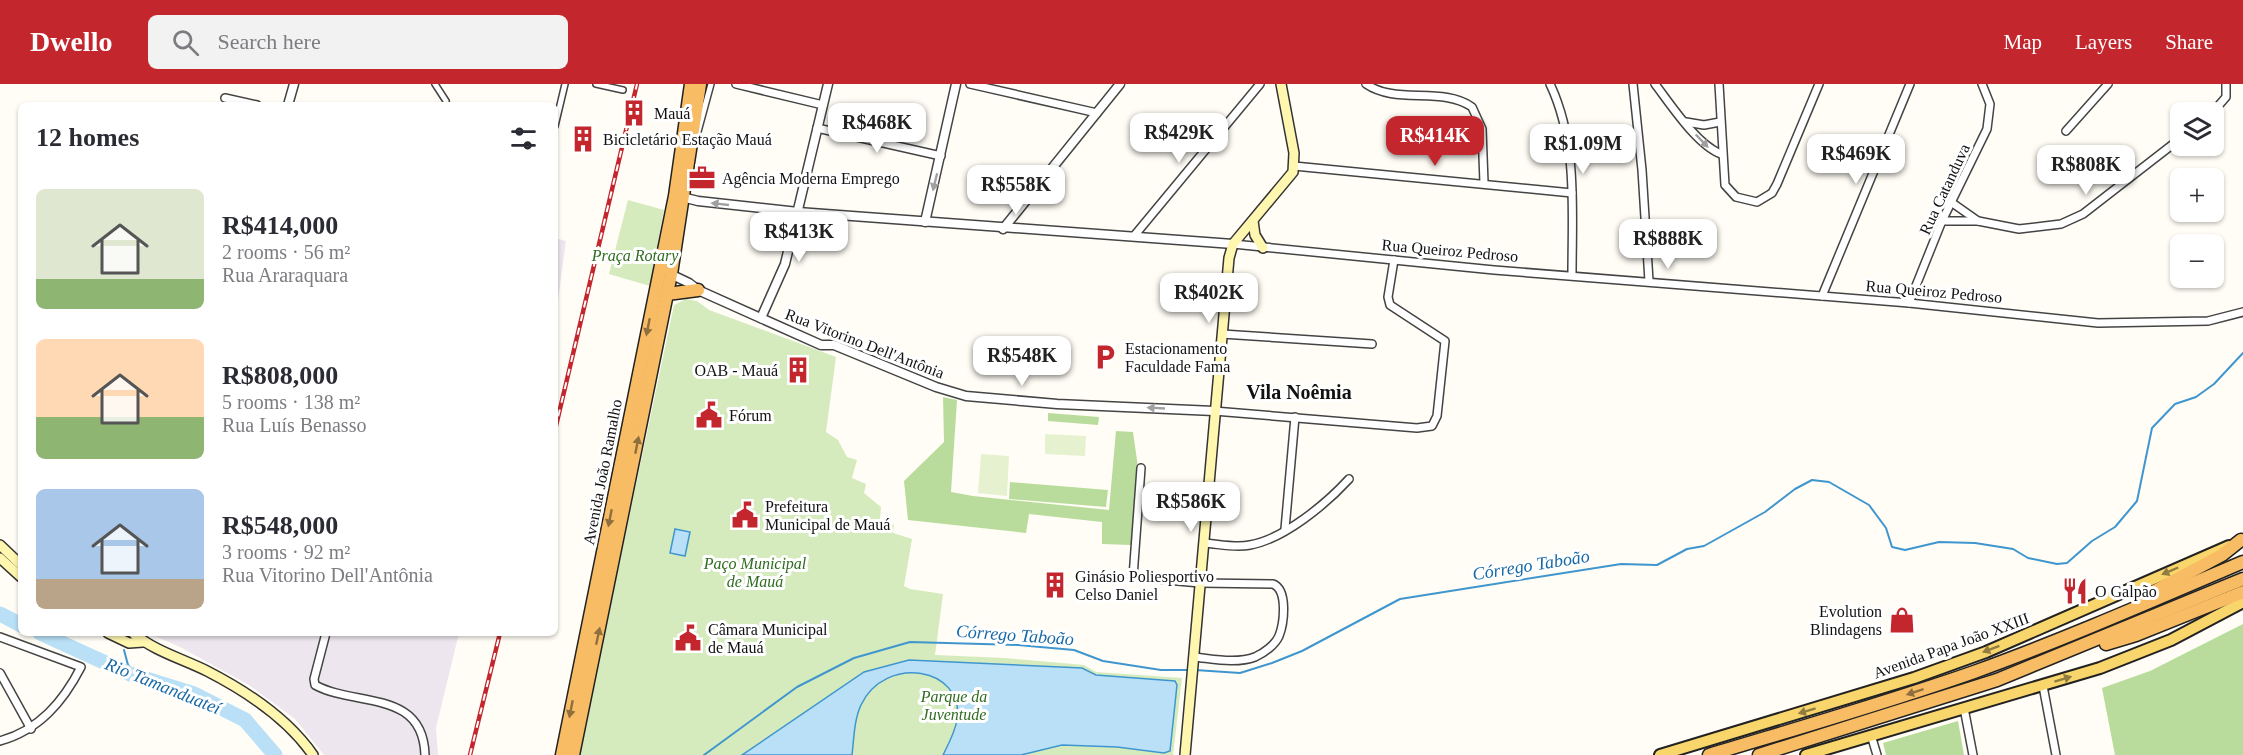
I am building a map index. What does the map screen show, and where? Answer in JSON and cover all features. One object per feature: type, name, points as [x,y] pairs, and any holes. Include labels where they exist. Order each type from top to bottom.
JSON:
[{"type":"highway","points":[[680,196],[691,84]]},
{"type":"highway","points":[[680,196],[691,148],[700,84]]},
{"type":"highway","name":"Avenida João Ramalho","points":[[573,755],[667,294],[665,272],[669,226],[680,196]]},
{"type":"highway","name":"Avenida João Ramalho","points":[[562,755],[680,196]]},
{"type":"highway","points":[[667,294],[698,290]]},
{"type":"highway","points":[[2083,630],[2213,560],[2242,540]]},
{"type":"highway","name":"Avenida Papa João XXIII","points":[[1709,755],[1924,689],[2083,630],[2243,562]]},
{"type":"highway","points":[[1760,755],[1950,696],[2087,645],[2243,579]]},
{"type":"highway","points":[[2087,645],[2115,642],[2136,635],[2243,592]]},
{"type":"main road","points":[[1185,755],[1227,268],[1233,244],[1289,179],[1294,166],[1281,84]]},
{"type":"main road","points":[[1253,221],[1255,235],[1263,248]]},
{"type":"main road","name":"Avenida Papa João XXIII","points":[[1660,755],[1914,678],[1986,652],[2242,540]]},
{"type":"main road","points":[[0,545],[18,562]]},
{"type":"main road","points":[[0,558],[18,574]]},
{"type":"main road","points":[[1806,755],[2043,686],[2143,652],[2196,628],[2243,602]]},
{"type":"main road","points":[[114,636],[129,643],[143,642]]},
{"type":"main road","points":[[136,636],[143,642],[207,671],[241,690],[276,716],[313,755]]},
{"type":"street","points":[[289,102],[294,84]]},
{"type":"street","points":[[435,84],[445,102]]},
{"type":"street","points":[[558,113],[565,84]]},
{"type":"street","points":[[596,84],[623,90]]},
{"type":"street","points":[[691,148],[701,128],[711,84]]},
{"type":"street","points":[[736,84],[823,105]]},
{"type":"street","points":[[761,318],[785,264],[828,84]]},
{"type":"street","points":[[925,222],[942,156],[956,84]]},
{"type":"street","points":[[970,84],[1096,113]]},
{"type":"street","points":[[1003,229],[1120,84]]},
{"type":"street","points":[[1134,236],[1260,84]]},
{"type":"street","points":[[1366,84],[1384,92],[1454,99],[1472,107],[1482,129],[1484,183]]},
{"type":"street","points":[[1550,84],[1565,120],[1572,193],[1572,275]]},
{"type":"street","points":[[1632,84],[1642,170],[1649,281]]},
{"type":"street","points":[[1654,84],[1709,148],[1721,154]]},
{"type":"street","points":[[1719,84],[1723,177],[1730,191],[1749,201],[1764,198],[1777,184],[1819,84]]},
{"type":"street","points":[[1822,296],[1910,84]]},
{"type":"street","name":"Rua Catanduva","points":[[1909,303],[1942,220],[1987,129],[1990,104],[1982,84]]},
{"type":"street","points":[[2066,131],[2108,84]]},
{"type":"street","points":[[2222,102],[2226,97],[2226,84]]},
{"type":"street","points":[[225,98],[243,102]]},
{"type":"street","points":[[1686,122],[1704,125],[1720,122]]},
{"type":"street","points":[[817,128],[942,156]]},
{"type":"street","points":[[1942,220],[1978,222],[2019,229],[2061,224],[2083,214],[2170,147]]},
{"type":"street","points":[[1294,166],[1572,193]]},
{"type":"street","name":"Rua Queiroz Pedroso","points":[[680,196],[698,201],[798,212],[1003,229],[1233,244],[1394,260],[1909,303],[2098,323],[2208,321],[2243,312]]},
{"type":"street","points":[[1951,202],[1978,222]]},
{"type":"street","points":[[1214,411],[1428,428],[1436,421],[1445,341],[1390,305],[1388,297],[1394,260]]},
{"type":"street","name":"Rua Vitorino Dell'Antônia","points":[[665,272],[689,283],[698,290],[821,345],[834,345],[936,387],[966,396],[1057,404],[1214,411]]},
{"type":"street","points":[[1222,334],[1372,344]]},
{"type":"street","points":[[1285,529],[1295,417]]},
{"type":"street","points":[[1141,468],[1133,577],[1200,583],[1273,584],[1278,586],[1283,598],[1281,624],[1275,643],[1255,657],[1240,661],[1194,661]]},
{"type":"street","points":[[1204,543],[1248,546],[1285,529],[1314,512],[1349,479]]},
{"type":"street","points":[[129,643],[132,636]]},
{"type":"street","points":[[325,636],[314,679],[315,685],[391,705],[408,713],[420,733],[425,755]]},
{"type":"street","points":[[0,637],[81,667],[62,699],[31,729],[0,741]]},
{"type":"street","points":[[0,673],[31,729]]},
{"type":"street","points":[[2043,686],[2056,755]]},
{"type":"street","points":[[1964,708],[1973,755]]},
{"type":"street","points":[[1871,735],[1877,755]]},
{"type":"shaded area","points":[[558,239],[566,241],[558,300]]},
{"type":"shaded area","points":[[155,636],[458,636],[436,728],[438,755],[324,755],[295,719],[249,685],[180,647]]},
{"type":"green space","name":"Praça Rotary","points":[[628,200],[664,210],[650,286],[609,274]]},
{"type":"green space","name":"Paço Municipal de Mauá","points":[[686,299],[697,301],[709,310],[836,357],[826,432],[838,440],[847,457],[857,460],[852,478],[866,484],[864,493],[881,507],[880,519],[894,525],[893,533],[912,539],[904,586],[943,594],[935,655],[1084,665],[1096,672],[1182,678],[1173,755],[579,755],[674,305]]},
{"type":"green space","points":[[943,397],[957,400],[951,492],[1109,510],[1116,431],[1133,432],[1138,467],[1131,545],[1102,544],[1102,522],[1029,514],[1026,533],[908,520],[904,481],[944,442]]},
{"type":"green space","points":[[1048,413],[1099,417],[1098,425],[1048,421]]},
{"type":"green space","points":[[1045,434],[1086,436],[1085,456],[1045,454]]},
{"type":"green space","points":[[981,454],[1009,456],[1007,496],[978,493]]},
{"type":"green space","points":[[1010,482],[1108,490],[1106,507],[1009,499]]},
{"type":"green space","points":[[2243,624],[2243,755],[2115,755],[2102,688],[2150,671]]},
{"type":"green space","points":[[1958,721],[1964,755],[1886,755],[1883,743]]},
{"type":"water","points":[[675,529],[690,532],[685,556],[670,553]]},
{"type":"water","name":"Parque da Juventude","points":[[909,660],[1082,668],[1096,675],[1175,681],[1177,685],[1170,751],[1164,753],[1117,747],[1062,745],[1021,755],[943,755],[956,725],[956,702],[949,688],[936,679],[921,674],[904,673],[887,678],[872,689],[861,705],[852,755],[742,755],[864,672]]},
{"type":"waterway","name":"Córrego Taboão","points":[[1195,670],[1240,673],[1272,663],[1302,651],[1400,599],[1621,564],[1657,565],[1687,549],[1704,546],[1765,512],[1795,489],[1812,480],[1829,482],[1869,505],[1886,528],[1892,547],[1905,550],[1939,542],[1975,543],[2013,549],[2028,558],[2057,564],[2067,563],[2092,541],[2115,527],[2137,501],[2152,428],[2175,404],[2196,397],[2214,384],[2243,353]]},
{"type":"waterway","name":"Rio Tamanduateí","points":[[0,614],[18,623]]},
{"type":"waterway","name":"Rio Tamanduateí","points":[[47,636],[130,674],[194,694],[245,720],[275,755]]},
{"type":"waterway","name":"Córrego Taboão","points":[[704,755],[797,687],[854,658],[910,642],[1018,645],[1074,650],[1103,661],[1161,670],[1189,670]]},
{"type":"waterway","points":[[124,650],[128,665],[137,676]]},
{"type":"railway","points":[[558,417],[637,84]]},
{"type":"railway","points":[[470,755],[499,636]]},
{"type":"place","name":"Mauá","points":[[634,113]]},
{"type":"place","name":"Bicicletário Estação Mauá","points":[[583,139]]},
{"type":"place","name":"Agência Moderna Emprego","points":[[702,178]]},
{"type":"place","name":"Estacionamento Faculdade Fama","points":[[1105,357]]},
{"type":"place","name":"OAB - Mauá","points":[[798,370]]},
{"type":"place","name":"Fórum","points":[[709,415]]},
{"type":"place","name":"Prefeitura Municipal de Mauá","points":[[745,515]]},
{"type":"place","name":"Ginásio Poliesportivo Celso Daniel","points":[[1055,585]]},
{"type":"place","name":"O Galpão","points":[[2075,591]]},
{"type":"place","name":"Evolution Blindagens","points":[[1902,620]]},
{"type":"place","name":"Câmara Municipal de Mauá","points":[[688,638]]},
{"type":"district","name":"Vila Noêmia","points":[[1299,392]]}]
